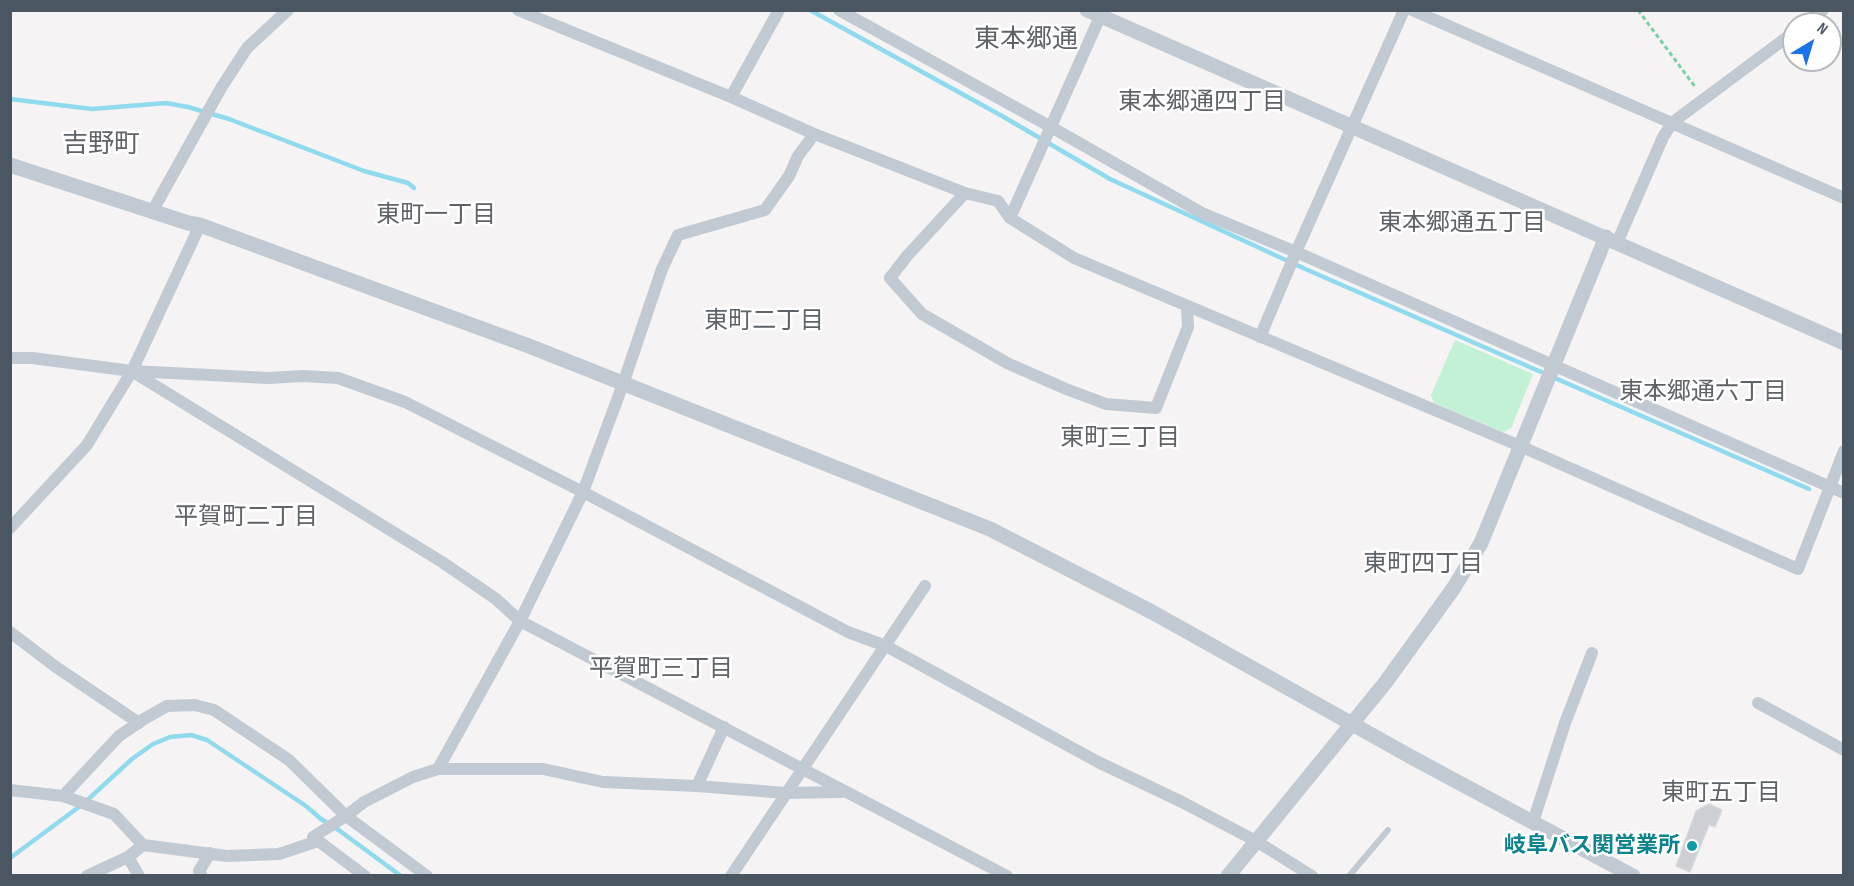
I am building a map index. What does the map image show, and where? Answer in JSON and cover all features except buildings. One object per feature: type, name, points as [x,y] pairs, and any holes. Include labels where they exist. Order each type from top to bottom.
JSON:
[{"type":"street","points":[[153,210],[221,88],[247,48],[288,10]]},
{"type":"street","points":[[518,10],[731,97],[812,133],[965,193],[998,201],[1010,218],[1074,258],[1520,446],[1798,568],[1844,451]]},
{"type":"street","points":[[731,97],[779,10]]},
{"type":"street","points":[[839,10],[1202,213],[1296,252],[1844,493]]},
{"type":"street","points":[[1260,337],[1404,10]]},
{"type":"street","points":[[1412,10],[1844,198]]},
{"type":"street","points":[[1010,218],[1051,127],[1097,12],[1352,127],[1844,343]]},
{"type":"street","points":[[1228,876],[1385,683],[1453,590],[1481,543],[1554,365],[1663,137],[1673,122],[1782,41]]},
{"type":"street","points":[[438,770],[520,621],[583,492],[662,269],[678,235],[765,210],[789,176],[812,133]]},
{"type":"street","points":[[10,165],[200,225],[529,346],[990,529],[1152,612],[1351,724],[1633,876]]},
{"type":"street","points":[[965,193],[907,256],[890,278],[922,314],[1006,363],[1106,404],[1156,408],[1188,327],[1186,307]]},
{"type":"street","points":[[10,528],[87,445],[132,371],[200,225]]},
{"type":"street","points":[[10,358],[32,358],[132,371],[268,378],[303,376],[338,378],[405,402],[583,492],[838,626],[886,646],[1098,762],[1256,841],[1312,876]]},
{"type":"street","points":[[132,371],[442,562],[496,599],[520,621],[1007,876]]},
{"type":"street","points":[[731,876],[925,586]]},
{"type":"street","points":[[10,632],[56,667],[139,723]]},
{"type":"street","points":[[1533,822],[1565,723],[1592,653]]},
{"type":"street","points":[[1758,703],[1844,750]]},
{"type":"street","points":[[63,796],[119,736],[167,706],[195,705],[214,711],[289,760],[346,816],[427,876]]},
{"type":"street","points":[[697,786],[724,727]]},
{"type":"street","points":[[365,876],[313,837],[374,797],[413,777],[438,770],[543,769],[603,782],[786,793],[846,792]]},
{"type":"street","points":[[10,790],[63,796],[114,814],[143,845],[227,856],[279,854],[318,841]]},
{"type":"street","points":[[87,876],[128,857],[143,845]]},
{"type":"street","points":[[202,876],[199,871],[210,853]]},
{"type":"street","points":[[128,857],[139,876]]},
{"type":"lane","points":[[1349,876],[1388,830]]},
{"type":"path","points":[[1638,10],[1704,99]]},
{"type":"green space","points":[[1455,340],[1533,374],[1511,428],[1503,432],[1434,403],[1431,395]]},
{"type":"waterway","points":[[810,10],[1002,116],[1110,179],[1303,268],[1809,489]]},
{"type":"waterway","points":[[10,99],[92,109],[166,103],[188,107],[229,119],[364,171],[408,183],[414,188]]},
{"type":"waterway","points":[[10,858],[83,804],[132,759],[153,744],[170,737],[191,735],[207,740],[306,806],[401,876]]},
{"type":"place","name":"岐阜バス関営業所","points":[[1692,846]]},
{"type":"district","name":"東本郷通","points":[[1026,40]]},
{"type":"district","name":"東本郷通四丁目","points":[[1202,103]]},
{"type":"district","name":"吉野町","points":[[101,145]]},
{"type":"district","name":"東町一丁目","points":[[436,216]]},
{"type":"district","name":"東本郷通五丁目","points":[[1462,224]]},
{"type":"district","name":"東町二丁目","points":[[764,322]]},
{"type":"district","name":"東本郷通六丁目","points":[[1703,393]]},
{"type":"district","name":"東町三丁目","points":[[1120,439]]},
{"type":"district","name":"平賀町二丁目","points":[[246,518]]},
{"type":"district","name":"東町四丁目","points":[[1423,565]]},
{"type":"district","name":"平賀町三丁目","points":[[661,670]]},
{"type":"district","name":"東町五丁目","points":[[1721,794]]}]
